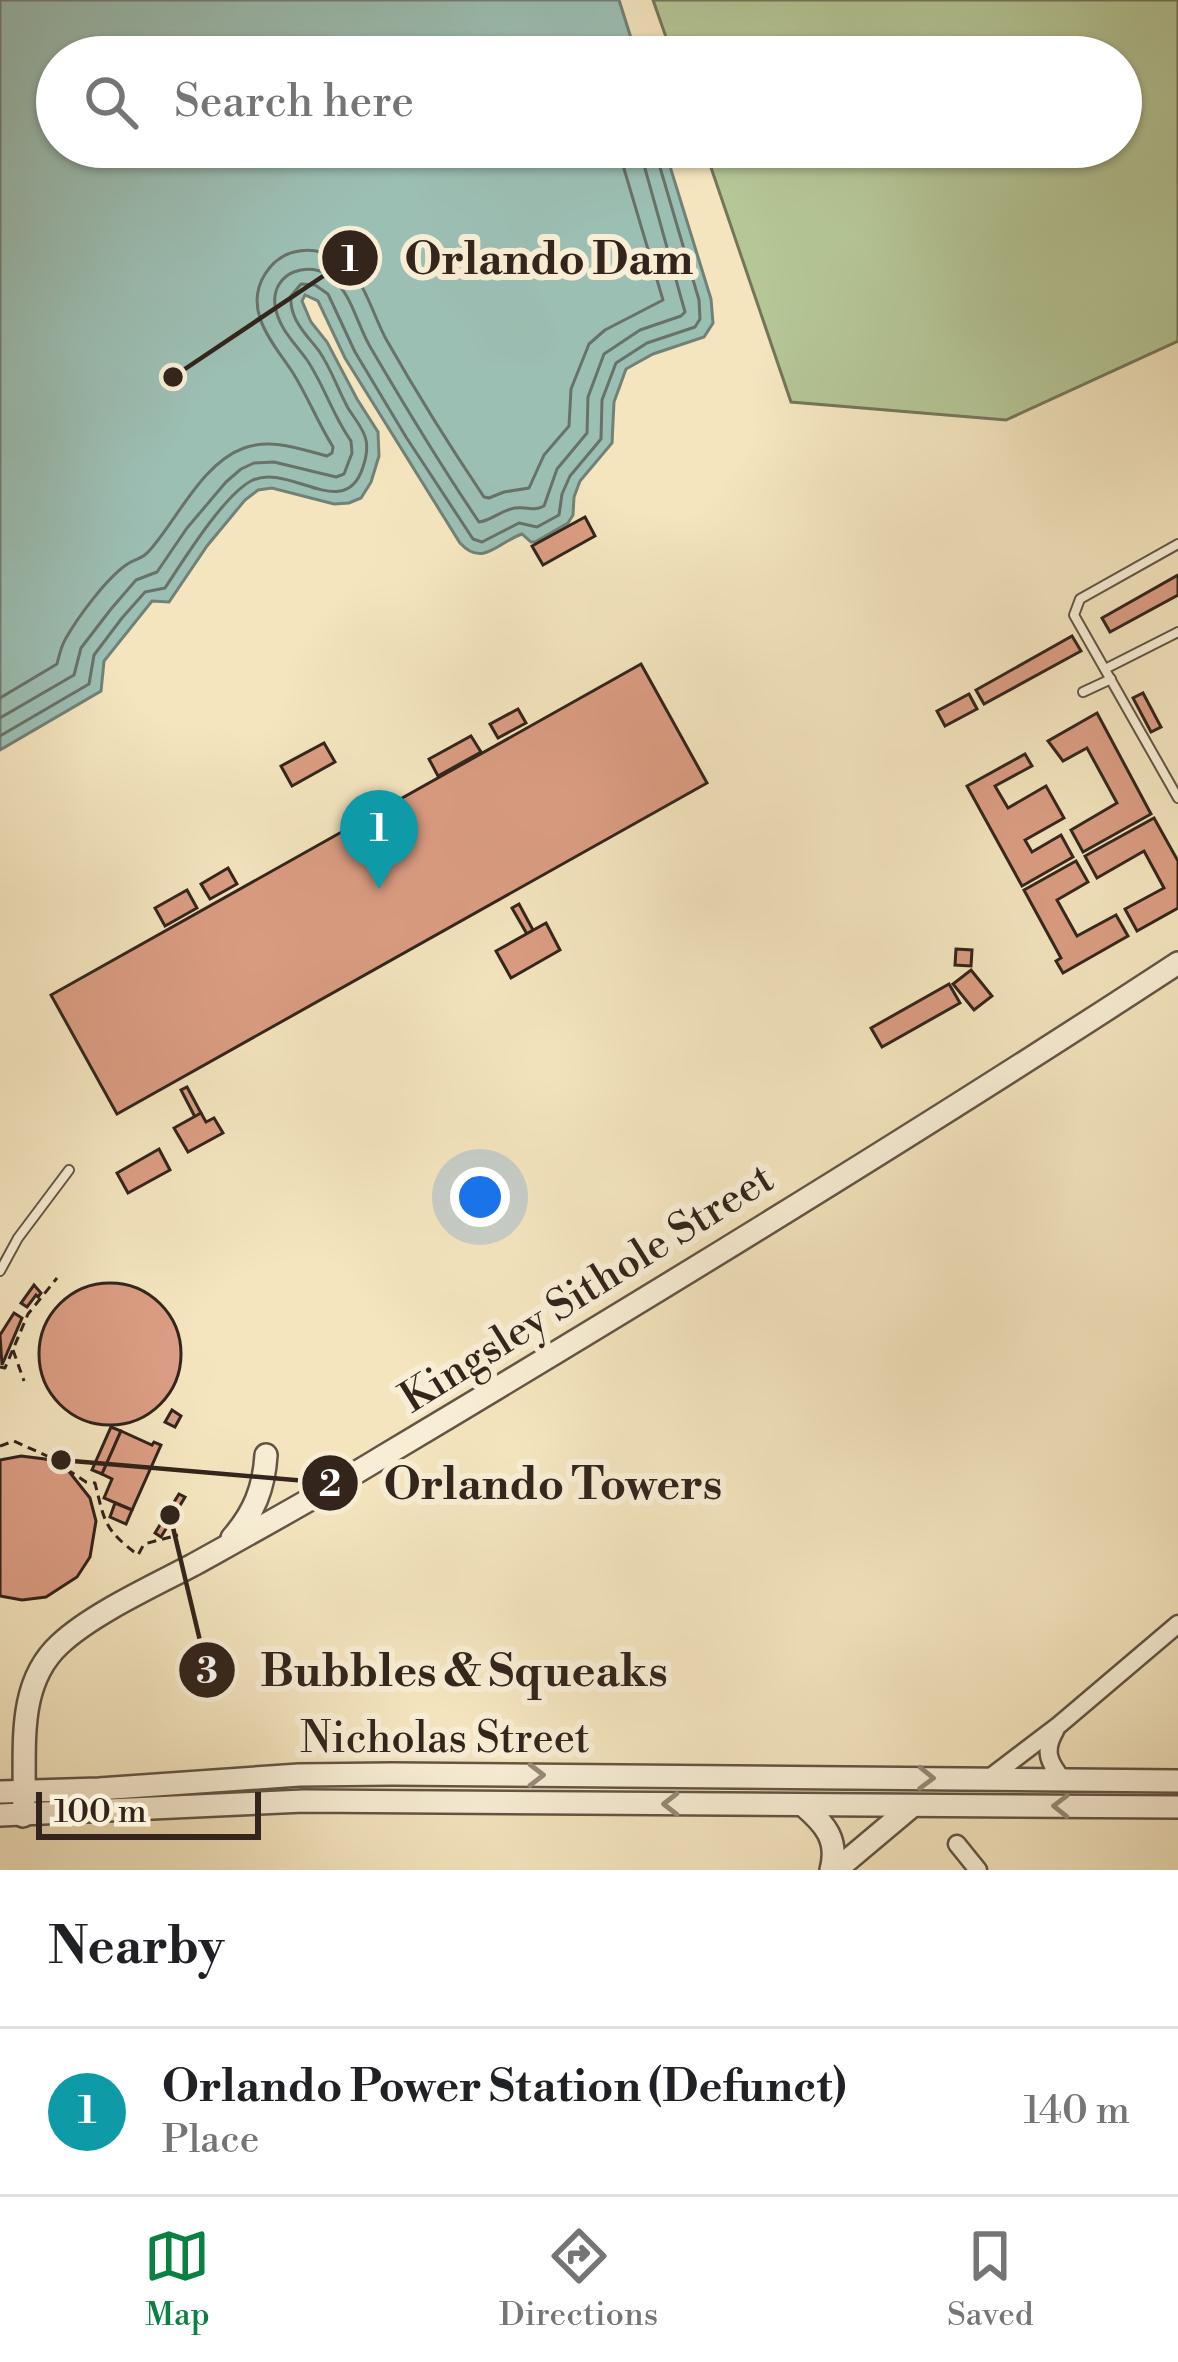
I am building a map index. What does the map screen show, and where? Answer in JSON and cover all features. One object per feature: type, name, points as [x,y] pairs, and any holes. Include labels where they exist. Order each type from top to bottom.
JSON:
[{"type":"street","name":"Kingsley Sithole Street","points":[[11,1816],[25,1792],[27,1703],[45,1661],[60,1644],[568,1346],[1178,963]]},
{"type":"street","points":[[224,1547],[260,1496],[266,1455]]},
{"type":"street","points":[[988,1779],[1178,1624]]},
{"type":"street","points":[[1059,1725],[1047,1747],[1063,1780]]},
{"type":"street","name":"Nicholas Street","points":[[0,1792],[299,1775],[1178,1780]]},
{"type":"street","name":"Nicholas Street","points":[[11,1816],[324,1801],[1178,1807]]},
{"type":"street","points":[[804,1806],[831,1837],[834,1870]]},
{"type":"street","points":[[834,1870],[911,1807]]},
{"type":"street","points":[[957,1844],[978,1870]]},
{"type":"lane","points":[[1178,544],[1081,599],[1074,615],[1178,798]]},
{"type":"lane","points":[[1105,669],[1178,632]]},
{"type":"lane","points":[[1083,692],[1111,679]]},
{"type":"lane","points":[[1168,780],[1178,772]]},
{"type":"lane","points":[[0,1271],[17,1238],[69,1170]]},
{"type":"path","points":[[0,1366],[5,1368],[28,1314],[57,1278]]},
{"type":"path","points":[[13,1350],[24,1382]]},
{"type":"path","points":[[0,1446],[14,1442],[94,1484],[106,1525],[138,1555],[144,1544],[178,1535]]},
{"type":"green space","points":[[653,0],[1178,0],[1178,341],[1006,420],[791,402],[711,168],[1142,168],[1142,36],[666,36]]},
{"type":"water","points":[[0,0],[619,0],[630,36],[36,36],[36,168],[670,168],[711,299],[713,323],[704,337],[653,354],[626,369],[614,402],[612,443],[580,481],[568,523],[535,542],[522,534],[491,551],[476,553],[460,543],[345,358],[318,301],[305,295],[302,301],[311,322],[378,432],[379,456],[361,498],[334,504],[272,488],[258,490],[207,546],[169,602],[152,601],[104,661],[101,691],[0,750]]},
{"type":"building","points":[[585,517],[595,536],[543,565],[532,546]]},
{"type":"building","points":[[1178,575],[1178,595],[1110,632],[1102,618]]},
{"type":"building","points":[[1072,636],[1081,651],[984,704],[976,690]]},
{"type":"building","points":[[641,664],[707,783],[117,1114],[51,995]]},
{"type":"building","points":[[1143,693],[1161,727],[1151,732],[1133,698]]},
{"type":"building","points":[[969,694],[977,709],[945,726],[937,711]]},
{"type":"building","points":[[518,709],[526,723],[498,738],[490,724]]},
{"type":"building","points":[[1097,713],[1151,814],[1083,852],[1071,830],[1117,803],[1087,748],[1063,761],[1048,741]]},
{"type":"building","points":[[471,736],[481,752],[438,776],[429,759]]},
{"type":"building","points":[[324,743],[335,762],[292,786],[281,766]]},
{"type":"building","points":[[1025,754],[1032,766],[995,786],[1008,808],[1046,786],[1064,818],[1025,840],[1032,852],[1061,835],[1073,857],[1022,886],[967,786]]},
{"type":"building","points":[[1154,818],[1178,861],[1178,908],[1137,931],[1125,909],[1164,888],[1144,851],[1097,878],[1085,856]]},
{"type":"building","points":[[1076,861],[1088,882],[1057,900],[1077,936],[1116,915],[1128,936],[1063,973],[1056,961],[1061,958],[1024,890]]},
{"type":"building","points":[[228,868],[237,884],[210,899],[201,884]]},
{"type":"building","points":[[187,890],[197,908],[165,926],[155,908]]},
{"type":"building","points":[[519,904],[533,930],[527,934],[512,908]]},
{"type":"building","points":[[546,923],[560,950],[511,978],[496,951]]},
{"type":"building","points":[[956,949],[972,950],[971,966],[955,965]]},
{"type":"building","points":[[971,970],[992,996],[974,1010],[953,984]]},
{"type":"building","points":[[949,984],[960,1003],[882,1047],[871,1028]]},
{"type":"building","points":[[187,1087],[201,1113],[195,1117],[181,1090]]},
{"type":"building","points":[[201,1113],[206,1122],[214,1118],[223,1133],[188,1152],[174,1128]]},
{"type":"building","points":[[159,1149],[170,1170],[128,1193],[117,1173]]},
{"type":"building","points":[[110,1283],[137,1288],[161,1303],[176,1327],[181,1354],[176,1381],[161,1405],[137,1420],[110,1425],[83,1420],[59,1405],[44,1381],[39,1354],[44,1327],[59,1303],[83,1288]]},
{"type":"building","points":[[34,1285],[41,1293],[27,1307],[21,1303]]},
{"type":"building","points":[[14,1313],[22,1318],[2,1365],[0,1335]]},
{"type":"building","points":[[172,1410],[181,1416],[175,1427],[165,1422]]},
{"type":"building","points":[[111,1427],[121,1431],[102,1474],[92,1470]]},
{"type":"building","points":[[121,1431],[161,1445],[132,1510],[104,1498],[112,1479],[102,1474]]},
{"type":"building","points":[[45,1459],[67,1469],[90,1498],[96,1521],[90,1557],[77,1577],[46,1597],[22,1600],[0,1596],[0,1460]]},
{"type":"building","points":[[179,1494],[185,1497],[161,1537],[155,1533]]},
{"type":"building","points":[[115,1503],[132,1510],[126,1524],[110,1517]]},
{"type":"place","name":"Orlando Dam","points":[[173,377]]},
{"type":"place","name":"Orlando Power Station (Defunct)","points":[[379,889]]},
{"type":"place","name":"Orlando Towers","points":[[61,1460]]},
{"type":"place","name":"Bubbles & Squeaks","points":[[170,1515]]}]
